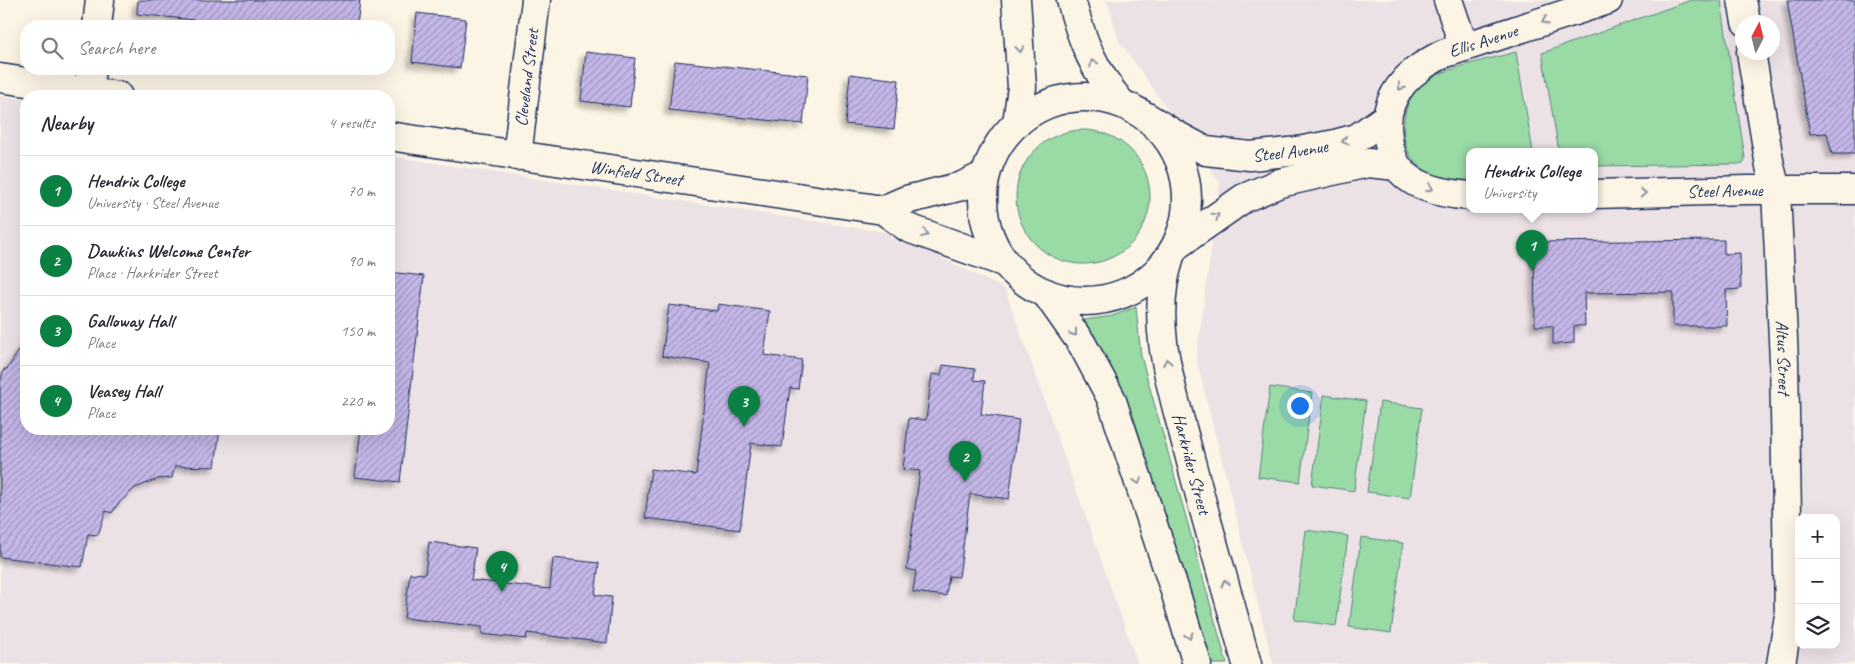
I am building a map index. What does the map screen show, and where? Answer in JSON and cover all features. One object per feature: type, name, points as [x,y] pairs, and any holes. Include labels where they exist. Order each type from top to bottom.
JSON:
[{"type":"street","points":[[98,20],[100,0]]},
{"type":"street","name":"Cleveland Street","points":[[517,156],[536,0]]},
{"type":"street","points":[[1016,0],[1022,87],[1017,123]]},
{"type":"street","points":[[1071,0],[1084,44],[1104,83],[1120,103]]},
{"type":"street","points":[[1448,0],[1464,47]]},
{"type":"street","name":"Ellis Avenue","points":[[1386,117],[1395,95],[1402,85],[1412,74],[1443,54],[1608,0]]},
{"type":"street","points":[[1742,0],[1745,15]]},
{"type":"street","name":"Altus Street","points":[[1752,60],[1770,166],[1776,190],[1784,361],[1789,616],[1782,664]]},
{"type":"street","points":[[0,78],[90,80],[108,90]]},
{"type":"street","points":[[1145,116],[1120,103],[1094,97],[1060,100],[1029,113],[1010,130],[995,150],[985,175],[983,207],[990,236],[1003,262],[1015,274],[1046,293],[1082,344],[1111,398],[1175,590],[1197,664]]},
{"type":"street","name":"Steel Avenue","points":[[1145,116],[1176,136],[1206,151],[1250,156],[1298,151],[1357,138],[1386,117]]},
{"type":"street","name":"Harkrider Street","points":[[1145,116],[1167,137],[1181,163],[1188,192],[1186,222],[1162,280],[1161,317],[1167,367],[1197,485],[1247,664]]},
{"type":"street","points":[[1386,117],[1388,144],[1397,166],[1424,186],[1437,191],[1466,195]]},
{"type":"street","name":"Winfield Street","points":[[395,137],[883,210],[908,228],[1003,262]]},
{"type":"street","name":"Steel Avenue","points":[[1046,293],[1060,298],[1094,301],[1126,293],[1154,275],[1173,253],[1244,198],[1280,182],[1368,163],[1397,166]]},
{"type":"street","points":[[883,210],[906,200],[962,186],[985,175]]},
{"type":"street","name":"Steel Avenue","points":[[1598,194],[1855,190]]},
{"type":"shaded area","points":[[1107,0],[1855,0],[1855,664],[1273,664],[1196,358],[1220,183],[1119,41]]},
{"type":"shaded area","points":[[0,96],[20,99],[20,435],[395,435],[395,157],[891,233],[1005,289],[1138,664],[0,664]]},
{"type":"green space","points":[[1691,0],[1721,1],[1745,158],[1744,163],[1598,166],[1598,148],[1558,148],[1542,53]]},
{"type":"green space","points":[[1516,52],[1532,148],[1466,148],[1466,181],[1443,178],[1431,174],[1413,159],[1407,148],[1404,136],[1404,121],[1409,101],[1418,88],[1430,78],[1480,61]]},
{"type":"green space","points":[[1083,130],[1109,135],[1120,141],[1130,150],[1139,160],[1145,171],[1150,197],[1145,223],[1139,234],[1130,244],[1120,253],[1109,259],[1083,264],[1057,259],[1046,253],[1036,244],[1027,234],[1021,223],[1016,197],[1021,171],[1027,160],[1036,150],[1046,141],[1057,135]]},
{"type":"green space","points":[[1136,307],[1141,356],[1227,664],[1209,664],[1136,425],[1109,362],[1084,320],[1112,316]]},
{"type":"green space","points":[[1270,387],[1312,393],[1300,482],[1258,477]]},
{"type":"green space","points":[[1324,395],[1366,401],[1354,491],[1312,485]]},
{"type":"green space","points":[[1380,402],[1422,408],[1410,498],[1367,492]]},
{"type":"green space","points":[[1306,530],[1348,536],[1336,626],[1294,620]]},
{"type":"green space","points":[[1361,537],[1403,543],[1391,633],[1349,627]]},
{"type":"building","points":[[138,0],[360,0],[358,20],[194,20],[137,14]]},
{"type":"building","points":[[1787,0],[1855,0],[1855,154],[1832,154],[1827,133],[1810,134]]},
{"type":"building","points":[[417,13],[466,19],[460,68],[412,62]]},
{"type":"building","points":[[586,52],[635,58],[630,107],[581,101]]},
{"type":"building","points":[[675,61],[808,75],[803,124],[669,110]]},
{"type":"building","points":[[850,74],[899,80],[894,129],[845,124]]},
{"type":"building","points":[[1724,240],[1724,254],[1740,253],[1741,289],[1726,290],[1727,326],[1673,326],[1673,292],[1584,293],[1585,326],[1574,326],[1574,343],[1553,344],[1553,326],[1535,326],[1534,242]]},
{"type":"building","points":[[395,273],[424,276],[400,482],[355,477],[360,435],[395,435]]},
{"type":"building","points":[[718,304],[770,311],[764,355],[802,360],[798,389],[790,388],[782,447],[751,443],[740,530],[645,518],[651,469],[696,475],[710,363],[662,356],[669,305],[717,311]]},
{"type":"building","points":[[20,349],[20,435],[219,435],[215,467],[175,466],[172,478],[158,479],[135,488],[118,504],[112,513],[106,511],[98,535],[88,534],[82,567],[0,557],[0,383],[4,369],[7,369]]},
{"type":"building","points":[[943,365],[975,369],[974,380],[985,381],[981,414],[1019,420],[1009,499],[970,494],[959,577],[949,576],[946,596],[913,592],[916,571],[907,569],[920,471],[903,469],[909,418],[926,420],[932,374],[941,375]]},
{"type":"building","points":[[429,542],[476,548],[471,580],[550,589],[553,558],[599,563],[595,595],[612,597],[607,643],[527,633],[526,639],[482,634],[482,627],[404,618],[410,573],[425,574]]},
{"type":"place","name":"Hendrix College","points":[[1532,271]]},
{"type":"place","name":"Galloway Hall","points":[[744,427]]},
{"type":"place","name":"Dawkins Welcome Center","points":[[965,482]]},
{"type":"place","name":"Veasey Hall","points":[[502,592]]}]
